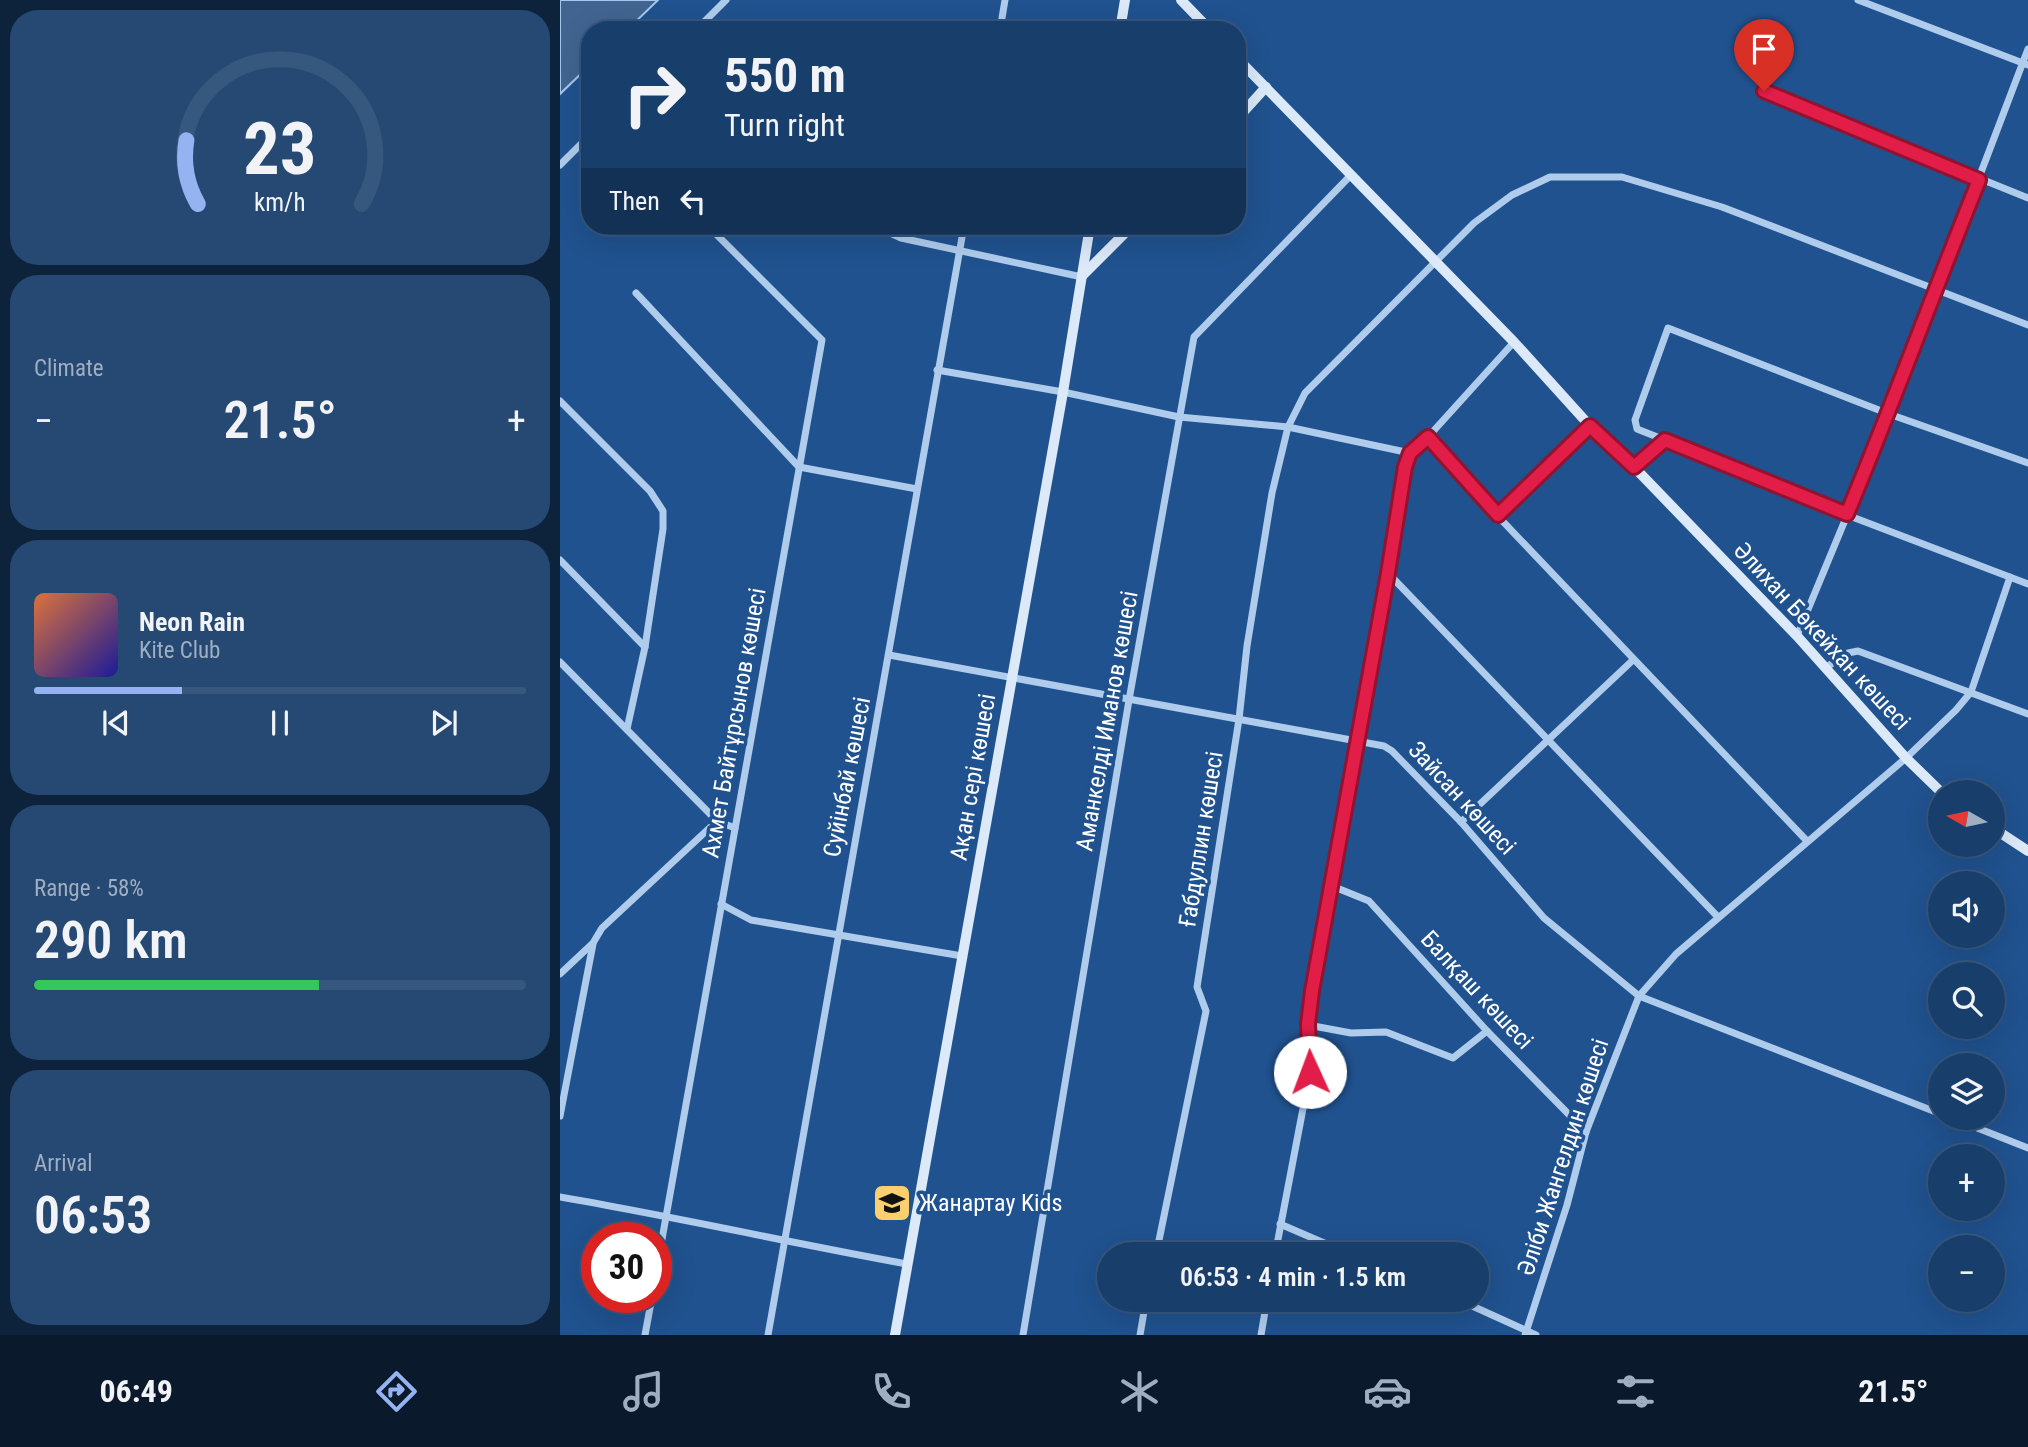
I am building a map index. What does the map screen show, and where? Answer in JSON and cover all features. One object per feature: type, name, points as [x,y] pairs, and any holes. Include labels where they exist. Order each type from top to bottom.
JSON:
[{"type":"street","points":[[705,21],[726,0]]},
{"type":"street","points":[[1002,21],[1005,0]]},
{"type":"street","points":[[1122,21],[1125,0]]},
{"type":"street","points":[[1181,0],[1201,21]]},
{"type":"street","points":[[1858,0],[2025,64]]},
{"type":"street","points":[[1797,636],[1889,414],[1935,289],[2025,64],[2028,50]]},
{"type":"street","name":"Әлихан Бөкейхан көшесі","points":[[1246,67],[1514,342],[1590,426],[1634,467],[1797,636],[1906,758],[1676,954],[1639,996]]},
{"type":"street","points":[[1246,109],[1266,87]]},
{"type":"street","points":[[1764,91],[2028,198]]},
{"type":"street","points":[[560,165],[581,144]]},
{"type":"street","name":"Аманкелді Иманов көшесі","points":[[1023,1335],[1129,700],[1194,337],[1351,175]]},
{"type":"street","name":"Ғабдуллин көшесі","points":[[1159,1242],[1206,1011],[1197,987],[1272,493],[1288,427],[1305,393],[1474,223],[1512,195],[1550,177],[1622,177],[1722,208],[2028,324]]},
{"type":"street","name":"Ахмет Байтұрсынов көшесі","points":[[665,1222],[822,340],[717,235]]},
{"type":"street","points":[[894,235],[960,252],[1082,276],[1123,235]]},
{"type":"street","name":"Суйінбай көшесі","points":[[768,1335],[963,235]]},
{"type":"street","name":"Ақан сері көшесі","points":[[895,1335],[1089,235]]},
{"type":"street","points":[[636,293],[799,467],[917,489]]},
{"type":"street","points":[[2028,463],[1889,414],[1668,328],[1634,420],[1637,429],[2028,584]]},
{"type":"street","points":[[1277,1242],[1310,1072],[1308,1024],[1312,991],[1405,467],[1410,453],[1428,437],[1514,342]]},
{"type":"street","points":[[937,370],[1063,392],[1179,418],[1288,427],[1410,453]]},
{"type":"street","points":[[560,401],[650,491],[663,511],[663,528],[645,647],[627,729]]},
{"type":"street","points":[[1498,515],[1590,426]]},
{"type":"street","points":[[1428,437],[1633,660],[1807,841]]},
{"type":"street","points":[[1634,467],[1665,440]]},
{"type":"street","points":[[560,560],[645,647]]},
{"type":"street","points":[[1388,573],[1718,917]]},
{"type":"street","points":[[1929,780],[1906,758],[1971,692],[2010,577]]},
{"type":"street","points":[[1825,668],[1848,653],[1858,651],[2028,714]]},
{"type":"street","name":"Зайсан көшесі","points":[[889,654],[1384,746],[1461,822],[1544,918],[1639,996],[1928,1109]]},
{"type":"street","points":[[1461,822],[1633,660]]},
{"type":"street","points":[[560,662],[717,821],[735,828]]},
{"type":"street","points":[[560,974],[593,943],[602,928],[717,821]]},
{"type":"street","points":[[2006,836],[2028,850]]},
{"type":"street","name":"Балқаш көшесі","points":[[1332,886],[1369,901],[1487,1031],[1586,1132]]},
{"type":"street","points":[[721,904],[751,920],[962,956]]},
{"type":"street","points":[[560,1116],[593,943]]},
{"type":"street","name":"Әліби Жангелдин көшесі","points":[[1525,1334],[1567,1205],[1586,1132],[1639,996]]},
{"type":"street","points":[[1308,1024],[1351,1033],[1386,1032],[1453,1058],[1487,1031]]},
{"type":"street","points":[[1982,1130],[2028,1148]]},
{"type":"street","points":[[560,1197],[907,1264]]},
{"type":"street","points":[[1280,1224],[1322,1242]]},
{"type":"street","points":[[1140,1335],[1144,1312]]},
{"type":"street","points":[[1261,1335],[1265,1312]]},
{"type":"street","points":[[1482,1312],[1525,1334],[1536,1335]]},
{"type":"street","points":[[645,1335],[649,1313]]},
{"type":"water","points":[[560,0],[658,0],[636,21],[581,21],[581,74],[560,94]]},
{"type":"place","name":"Жанартау Kids","points":[[892,1203]]},
{"type":"route","points":[[1310,1072],[1308,1024],[1312,991],[1405,467],[1410,453],[1428,437],[1498,515],[1590,426],[1634,467],[1665,440],[1847,514],[1889,414],[1979,180],[1764,91]]}]
